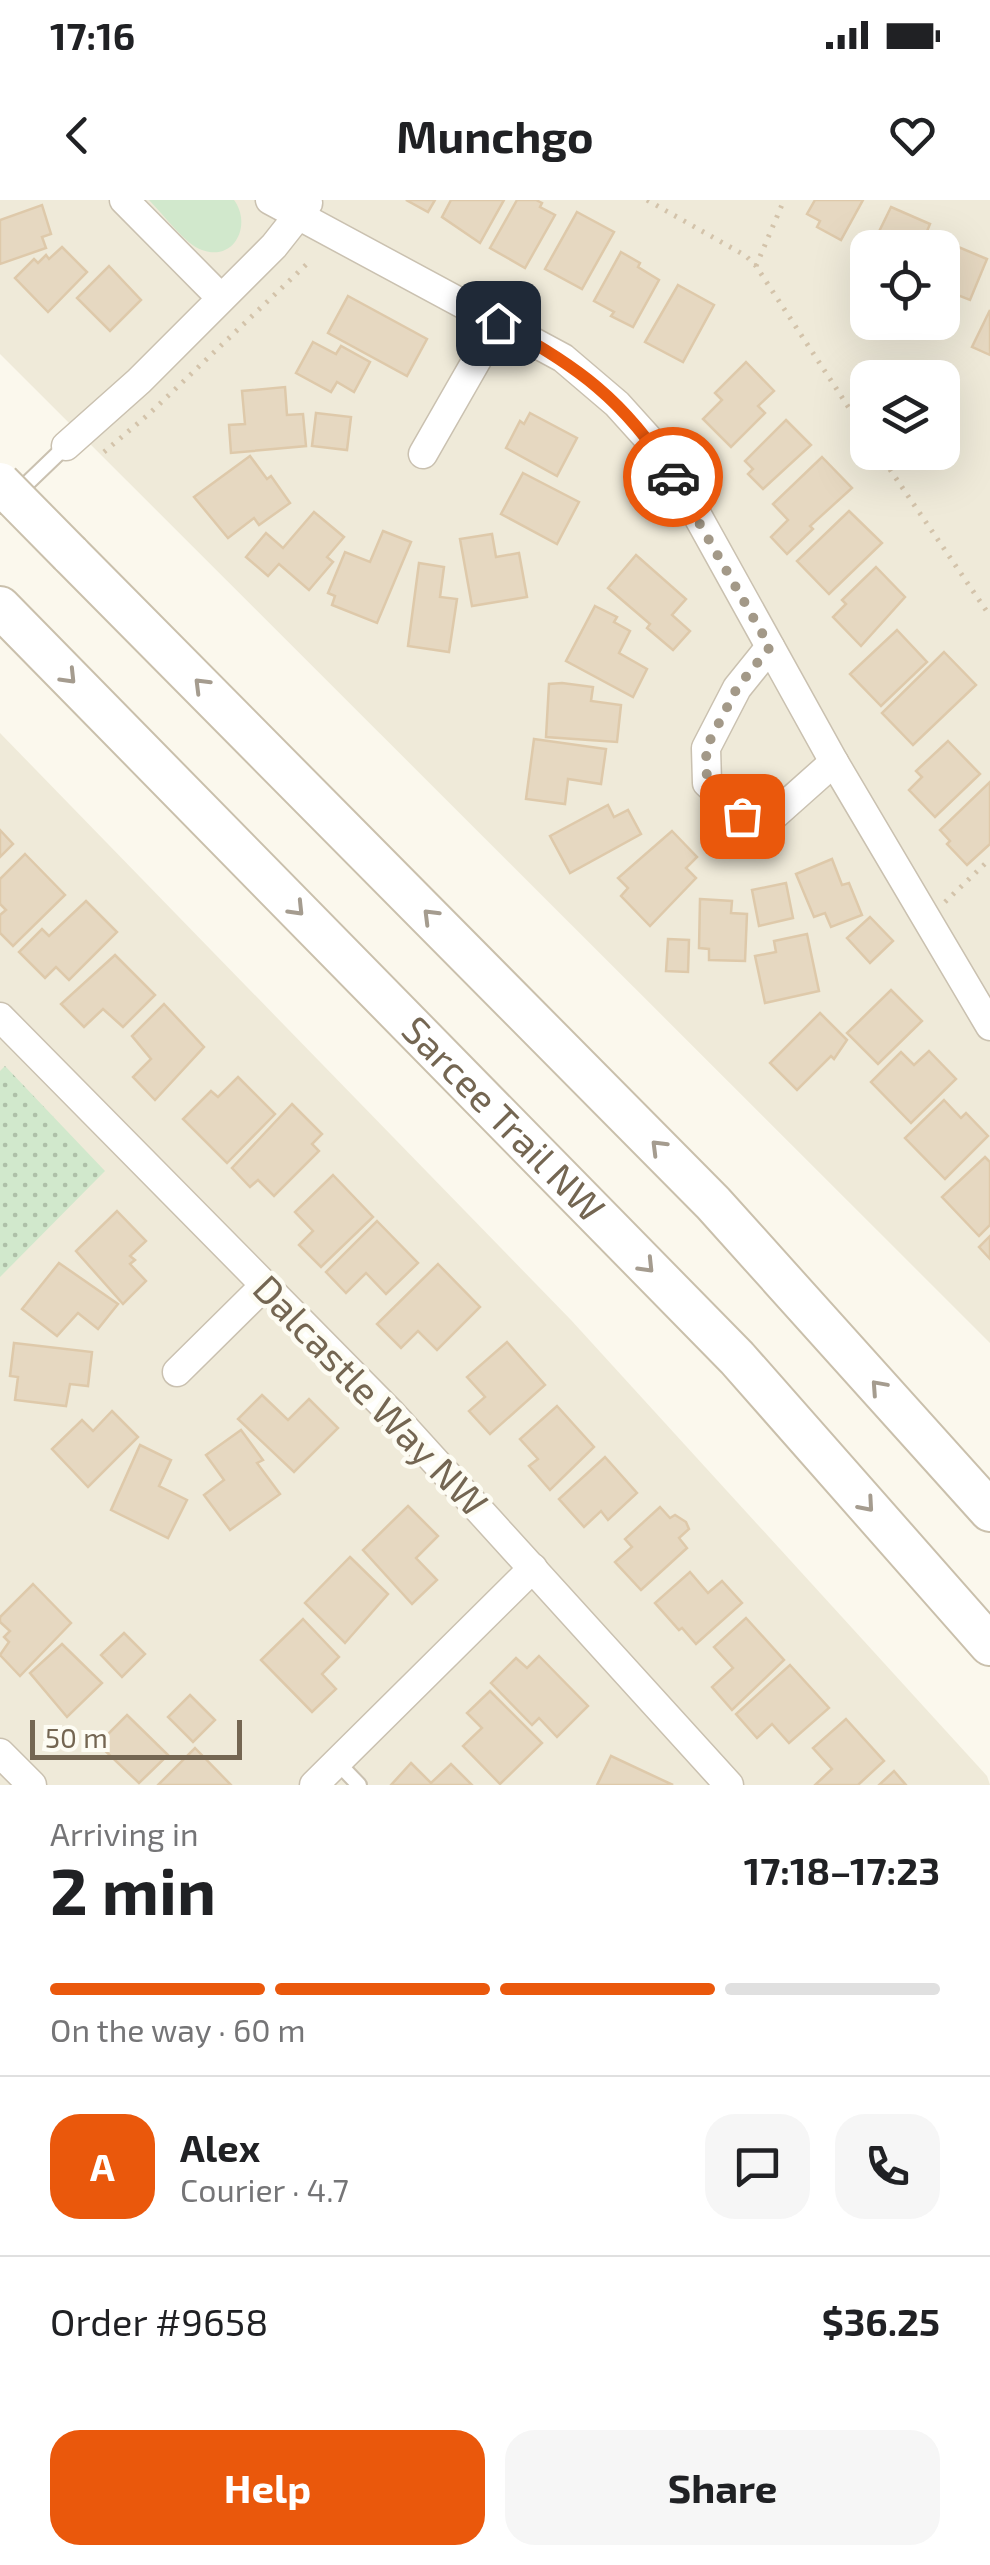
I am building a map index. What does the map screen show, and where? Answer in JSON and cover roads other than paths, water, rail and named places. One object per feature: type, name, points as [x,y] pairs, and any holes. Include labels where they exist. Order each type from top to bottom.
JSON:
[{"type":"main road","points":[[0,483],[712,1202],[990,1511]]},
{"type":"main road","name":"Sarcee Trail NW","points":[[0,608],[738,1358],[990,1645]]},
{"type":"street","points":[[124,200],[221,298]]},
{"type":"street","points":[[270,200],[305,208],[563,358],[618,404],[654,445],[990,1026]]},
{"type":"street","points":[[66,446],[139,380],[274,246],[305,208]]},
{"type":"street","points":[[424,454],[498,323]]},
{"type":"street","points":[[770,647],[737,688],[706,748],[707,783],[742,816],[770,819],[834,762]]},
{"type":"street","name":"Dalcastle Way NW","points":[[0,1017],[392,1414],[729,1785]]},
{"type":"street","points":[[176,1372],[265,1285]]},
{"type":"street","points":[[314,1785],[533,1568]]},
{"type":"street","points":[[0,1753],[32,1785]]},
{"type":"lane","points":[[0,510],[66,446]]},
{"type":"lane","points":[[337,1762],[360,1785]]}]
